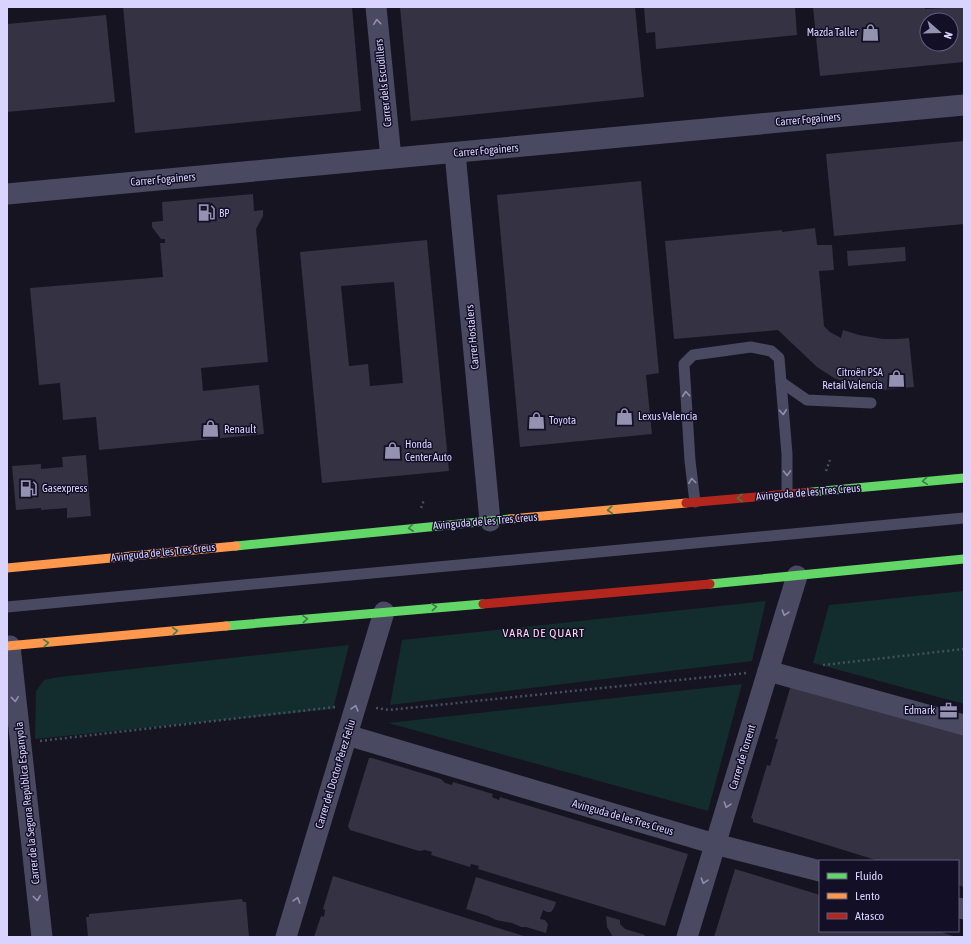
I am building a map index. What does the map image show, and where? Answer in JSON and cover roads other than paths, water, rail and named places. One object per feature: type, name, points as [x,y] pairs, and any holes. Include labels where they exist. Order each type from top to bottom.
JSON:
[{"type":"main road","name":"Avinguda de les Tres Creus","points":[[7,568],[787,493],[964,478]]},
{"type":"main road","points":[[8,646],[797,576],[964,559]]},
{"type":"street","name":"Carrer dels Escudillers","points":[[376,7],[391,158]]},
{"type":"street","name":"Carrer Fogainers","points":[[7,194],[964,105]]},
{"type":"street","name":"Carrer Hostalers","points":[[455,153],[490,521]]},
{"type":"street","name":"Carrer de Torrent","points":[[687,937],[797,576]]},
{"type":"street","name":"Carrer del Doctor Pérez Feliu","points":[[286,937],[384,612]]},
{"type":"street","name":"Carrer de la Segona República Espanyola","points":[[8,646],[42,937]]},
{"type":"street","points":[[768,671],[964,725]]},
{"type":"street","name":"Avinguda de les Tres Creus","points":[[346,735],[715,844],[819,871]]},
{"type":"lane","points":[[694,502],[684,364],[693,355],[750,347],[771,351],[779,358],[787,454],[787,493]]},
{"type":"lane","points":[[781,382],[807,400],[871,403]]},
{"type":"lane","points":[[7,607],[964,518]]},
{"type":"place","name":"Mazda Taller","points":[[871,32]]},
{"type":"place","name":"BP","points":[[206,213]]},
{"type":"place","name":"Citroën PSA Retail Valencia","points":[[896,378]]},
{"type":"place","name":"Lexus Valencia","points":[[625,416]]},
{"type":"place","name":"Toyota","points":[[536,420]]},
{"type":"place","name":"Renault","points":[[211,429]]},
{"type":"place","name":"Honda Center Auto","points":[[392,450]]},
{"type":"place","name":"Gasexpress","points":[[29,488]]},
{"type":"place","name":"Edmark","points":[[948,710]]},
{"type":"district","name":"VARA DE QUART","points":[[544,633]]}]
